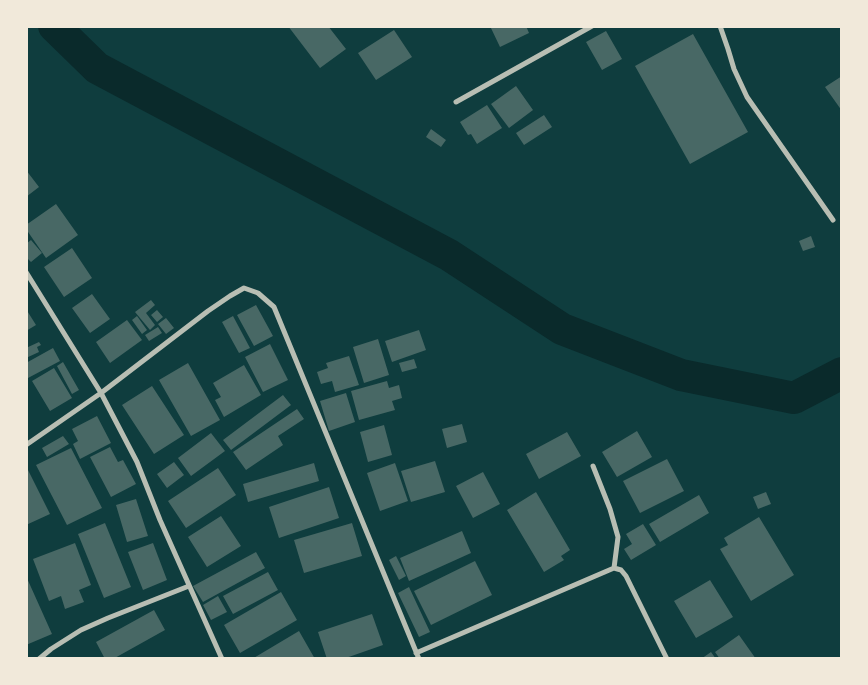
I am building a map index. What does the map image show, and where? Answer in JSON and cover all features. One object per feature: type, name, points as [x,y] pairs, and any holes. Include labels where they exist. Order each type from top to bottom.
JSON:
[{"type":"street","points":[[456,102],[592,26]]},
{"type":"street","points":[[720,26],[734,69],[747,96],[833,220]]},
{"type":"street","points":[[26,272],[101,394],[137,462],[160,520],[222,659]]},
{"type":"street","points":[[26,445],[101,394],[208,311],[244,288],[258,293],[274,307],[418,656],[614,568],[621,570],[626,576],[667,659]]},
{"type":"street","points":[[593,466],[610,509],[618,537],[614,568]]},
{"type":"street","points":[[39,659],[81,630],[189,586]]},
{"type":"building","points":[[288,26],[328,26],[346,49],[320,68]]},
{"type":"building","points":[[490,26],[526,26],[529,33],[500,47]]},
{"type":"building","points":[[394,30],[412,57],[376,80],[358,53]]},
{"type":"building","points":[[606,31],[622,59],[602,70],[586,42]]},
{"type":"building","points":[[693,34],[748,132],[690,164],[635,66]]},
{"type":"building","points":[[842,76],[842,111],[825,87]]},
{"type":"building","points":[[516,86],[533,110],[509,128],[491,104]]},
{"type":"building","points":[[487,105],[502,128],[477,144],[471,134],[468,135],[460,122]]},
{"type":"building","points":[[544,115],[552,127],[524,145],[516,133]]},
{"type":"building","points":[[431,129],[446,140],[441,147],[426,137]]},
{"type":"building","points":[[26,170],[39,187],[26,197]]},
{"type":"building","points":[[56,204],[78,235],[46,258],[26,229],[26,225]]},
{"type":"building","points":[[811,236],[815,247],[803,251],[799,241]]},
{"type":"building","points":[[31,240],[42,253],[31,262],[26,257],[26,244]]},
{"type":"building","points":[[72,248],[92,278],[64,297],[44,267]]},
{"type":"building","points":[[92,294],[110,319],[90,333],[72,308]]},
{"type":"building","points":[[151,300],[155,305],[146,313],[155,325],[150,330],[135,312]]},
{"type":"building","points":[[256,305],[273,336],[254,346],[237,315]]},
{"type":"building","points":[[26,309],[36,325],[26,331]]},
{"type":"building","points":[[157,310],[163,317],[157,322],[151,315]]},
{"type":"building","points":[[137,316],[147,330],[142,334],[132,320]]},
{"type":"building","points":[[233,316],[250,348],[239,353],[222,322]]},
{"type":"building","points":[[166,318],[174,328],[166,334],[158,324]]},
{"type":"building","points":[[127,320],[142,340],[110,363],[96,342]]},
{"type":"building","points":[[158,327],[162,333],[149,341],[145,335]]},
{"type":"building","points":[[419,330],[426,350],[392,362],[385,341]]},
{"type":"building","points":[[378,339],[389,375],[364,383],[353,347]]},
{"type":"building","points":[[39,342],[41,345],[37,347],[39,352],[26,358],[26,348]]},
{"type":"building","points":[[270,344],[288,380],[263,392],[245,357]]},
{"type":"building","points":[[53,348],[60,361],[28,378],[26,363]]},
{"type":"building","points":[[349,356],[359,385],[335,392],[332,381],[321,384],[317,372],[328,368],[326,363]]},
{"type":"building","points":[[414,359],[417,368],[402,372],[399,363]]},
{"type":"building","points":[[63,362],[79,390],[72,394],[57,366]]},
{"type":"building","points":[[188,363],[220,420],[191,436],[159,380]]},
{"type":"building","points":[[244,365],[261,395],[224,417],[215,400],[221,397],[213,383]]},
{"type":"building","points":[[54,368],[72,398],[50,411],[32,381]]},
{"type":"building","points":[[387,381],[389,388],[399,385],[402,398],[392,401],[395,410],[359,420],[351,391]]},
{"type":"building","points":[[152,386],[184,435],[154,454],[122,405]]},
{"type":"building","points":[[346,393],[355,422],[329,431],[320,401]]},
{"type":"building","points":[[283,395],[291,405],[231,450],[223,440]]},
{"type":"building","points":[[297,409],[304,419],[278,436],[283,445],[246,470],[233,452]]},
{"type":"building","points":[[97,416],[111,443],[80,459],[73,444],[78,441],[72,429]]},
{"type":"building","points":[[462,424],[467,442],[447,448],[442,429]]},
{"type":"building","points":[[384,425],[392,455],[368,462],[360,432]]},
{"type":"building","points":[[637,431],[652,457],[617,477],[602,452]]},
{"type":"building","points":[[567,432],[581,456],[539,479],[526,454]]},
{"type":"building","points":[[211,433],[225,451],[191,476],[178,458]]},
{"type":"building","points":[[63,436],[69,444],[47,457],[42,448]]},
{"type":"building","points":[[110,447],[118,462],[123,460],[136,484],[111,497],[90,457]]},
{"type":"building","points":[[71,448],[102,508],[67,525],[36,465]]},
{"type":"building","points":[[667,459],[684,491],[640,513],[623,481]]},
{"type":"building","points":[[435,461],[445,492],[411,502],[401,471]]},
{"type":"building","points":[[174,462],[184,475],[167,488],[157,474]]},
{"type":"building","points":[[314,463],[319,481],[248,502],[243,484]]},
{"type":"building","points":[[395,463],[408,501],[380,511],[367,473]]},
{"type":"building","points":[[218,468],[236,495],[186,528],[168,501]]},
{"type":"building","points":[[28,470],[50,514],[26,525],[26,471]]},
{"type":"building","points":[[483,472],[500,504],[473,518],[456,486]]},
{"type":"building","points":[[329,487],[339,518],[279,538],[269,507]]},
{"type":"building","points":[[536,492],[570,550],[561,556],[564,560],[544,572],[507,510]]},
{"type":"building","points":[[766,492],[771,504],[758,509],[753,497]]},
{"type":"building","points":[[699,495],[709,513],[660,542],[649,524]]},
{"type":"building","points":[[136,499],[148,536],[127,542],[116,505]]},
{"type":"building","points":[[221,516],[241,546],[207,567],[188,537]]},
{"type":"building","points":[[759,517],[794,575],[751,601],[720,549],[728,545],[724,538]]},
{"type":"building","points":[[105,523],[131,587],[104,598],[78,534]]},
{"type":"building","points":[[352,523],[362,556],[304,573],[294,540]]},
{"type":"building","points":[[643,524],[656,545],[631,560],[624,549],[632,544],[626,534]]},
{"type":"building","points":[[462,531],[471,553],[409,581],[400,558]]},
{"type":"building","points":[[75,543],[91,585],[79,590],[84,602],[65,609],[61,596],[49,601],[33,559]]},
{"type":"building","points":[[153,543],[167,580],[143,590],[128,552]]},
{"type":"building","points":[[256,552],[265,568],[203,602],[193,586]]},
{"type":"building","points":[[396,556],[406,576],[399,580],[389,560]]},
{"type":"building","points":[[475,561],[492,595],[431,625],[414,591]]},
{"type":"building","points":[[268,572],[278,590],[233,614],[223,596]]},
{"type":"building","points":[[26,576],[52,634],[26,645]]},
{"type":"building","points":[[710,580],[733,617],[696,638],[674,601]]},
{"type":"building","points":[[409,587],[430,632],[419,637],[398,593]]},
{"type":"building","points":[[281,592],[297,620],[240,653],[224,625]]},
{"type":"building","points":[[218,596],[227,612],[211,620],[203,605]]},
{"type":"building","points":[[154,610],[165,630],[113,659],[105,659],[96,642]]},
{"type":"building","points":[[372,614],[383,645],[343,659],[327,659],[318,632]]},
{"type":"building","points":[[299,631],[315,659],[252,659]]},
{"type":"building","points":[[739,635],[756,659],[720,659],[715,652]]},
{"type":"building","points":[[711,652],[716,659],[701,659]]},
{"type":"waterway","points":[[54,26],[97,68],[449,255],[562,329],[681,375],[794,398],[842,373]]}]
